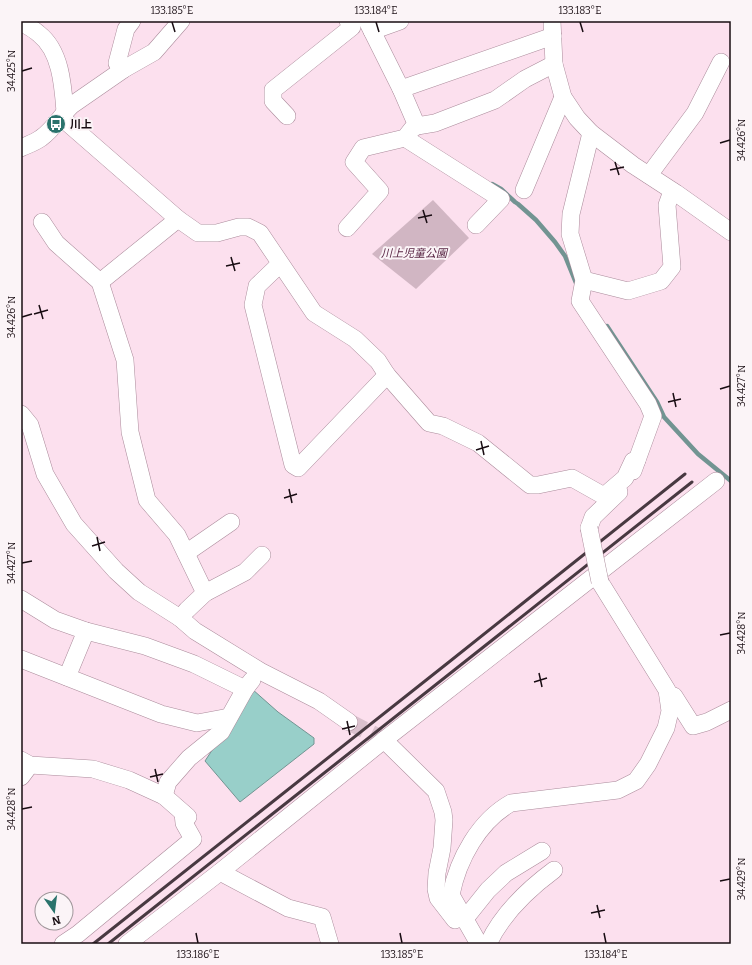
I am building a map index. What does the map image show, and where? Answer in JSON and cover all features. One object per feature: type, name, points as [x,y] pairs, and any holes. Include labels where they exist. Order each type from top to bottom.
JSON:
[{"type":"street","points":[[124,69],[117,63],[126,29],[132,21]]},
{"type":"street","points":[[21,148],[41,138],[72,105],[124,69],[154,52],[181,21]]},
{"type":"street","points":[[286,116],[273,101],[273,90],[352,27],[348,21]]},
{"type":"street","points":[[400,21],[369,26],[401,89],[411,132],[501,199],[476,225]]},
{"type":"street","points":[[21,22],[40,35],[54,52],[61,78],[63,115],[178,219],[198,233],[217,233],[239,227],[248,227],[260,233],[314,313],[355,339],[378,361],[387,375],[429,423],[443,426],[478,443],[530,485],[538,485],[572,478],[604,496],[625,478],[633,461],[637,460]]},
{"type":"street","points":[[401,89],[553,28],[554,64],[563,97],[577,118],[591,133],[633,165],[731,232]]},
{"type":"street","points":[[649,175],[695,113],[721,62]]},
{"type":"street","points":[[347,228],[380,190],[354,162],[363,148],[411,132],[495,100],[525,79],[554,64]]},
{"type":"street","points":[[524,190],[563,97]]},
{"type":"street","points":[[479,944],[451,895],[454,879],[469,846],[487,821],[502,808],[512,803],[618,790],[636,781],[648,764],[666,728],[670,710],[667,690],[600,582],[589,528],[593,517],[630,482],[653,416],[648,404],[580,301],[582,288],[570,234],[572,214],[591,133]]},
{"type":"street","points":[[582,288],[628,290],[661,281],[672,267],[667,205],[672,191]]},
{"type":"street","points":[[100,282],[178,219]]},
{"type":"street","points":[[42,222],[56,243],[100,282],[125,360],[130,432],[147,500],[177,535],[206,593]]},
{"type":"street","points":[[280,264],[257,286],[253,305],[293,465],[298,468],[387,375]]},
{"type":"street","points":[[21,414],[30,425],[45,474],[74,524],[116,571],[139,592],[180,618],[195,631],[260,671],[319,701],[349,722]]},
{"type":"street","points":[[127,944],[220,872],[384,740],[716,481]]},
{"type":"street","points":[[186,553],[231,522]]},
{"type":"street","points":[[180,618],[206,593],[245,572],[262,555]]},
{"type":"street","points":[[21,599],[55,620],[86,631],[145,646],[194,664],[245,689]]},
{"type":"street","points":[[67,677],[86,631]]},
{"type":"street","points":[[21,659],[162,714],[197,723],[229,717]]},
{"type":"street","points":[[164,796],[168,782],[189,758],[221,732],[245,689],[260,671]]},
{"type":"street","points":[[668,694],[674,696],[693,726],[707,722],[731,710]]},
{"type":"street","points":[[384,740],[436,791],[444,820],[442,848],[437,873],[436,889],[438,898],[463,929],[466,922],[488,890],[506,873],[542,851]]},
{"type":"street","points":[[24,767],[93,769],[128,780],[164,796],[186,815],[184,823],[194,839],[78,934],[63,944]]},
{"type":"street","points":[[488,944],[493,933],[520,899],[534,884],[554,870]]},
{"type":"street","points":[[220,872],[288,908],[322,917],[330,944]]},
{"type":"green space","name":"川上児童公園","points":[[433,200],[469,238],[416,289],[372,254]]},
{"type":"shaded area","points":[[252,689],[278,712],[314,738],[314,744],[240,802],[205,761]]},
{"type":"waterway","points":[[492,184],[501,189],[536,220],[555,242],[565,256],[576,283]]},
{"type":"waterway","points":[[607,326],[657,402],[664,417],[698,454],[731,481]]},
{"type":"tunnel","points":[[349,722],[384,740]]},
{"type":"railway","points":[[93,944],[685,474]]},
{"type":"railway","points":[[108,944],[692,482]]},
{"type":"place","name":"川上","points":[[56,124]]}]
